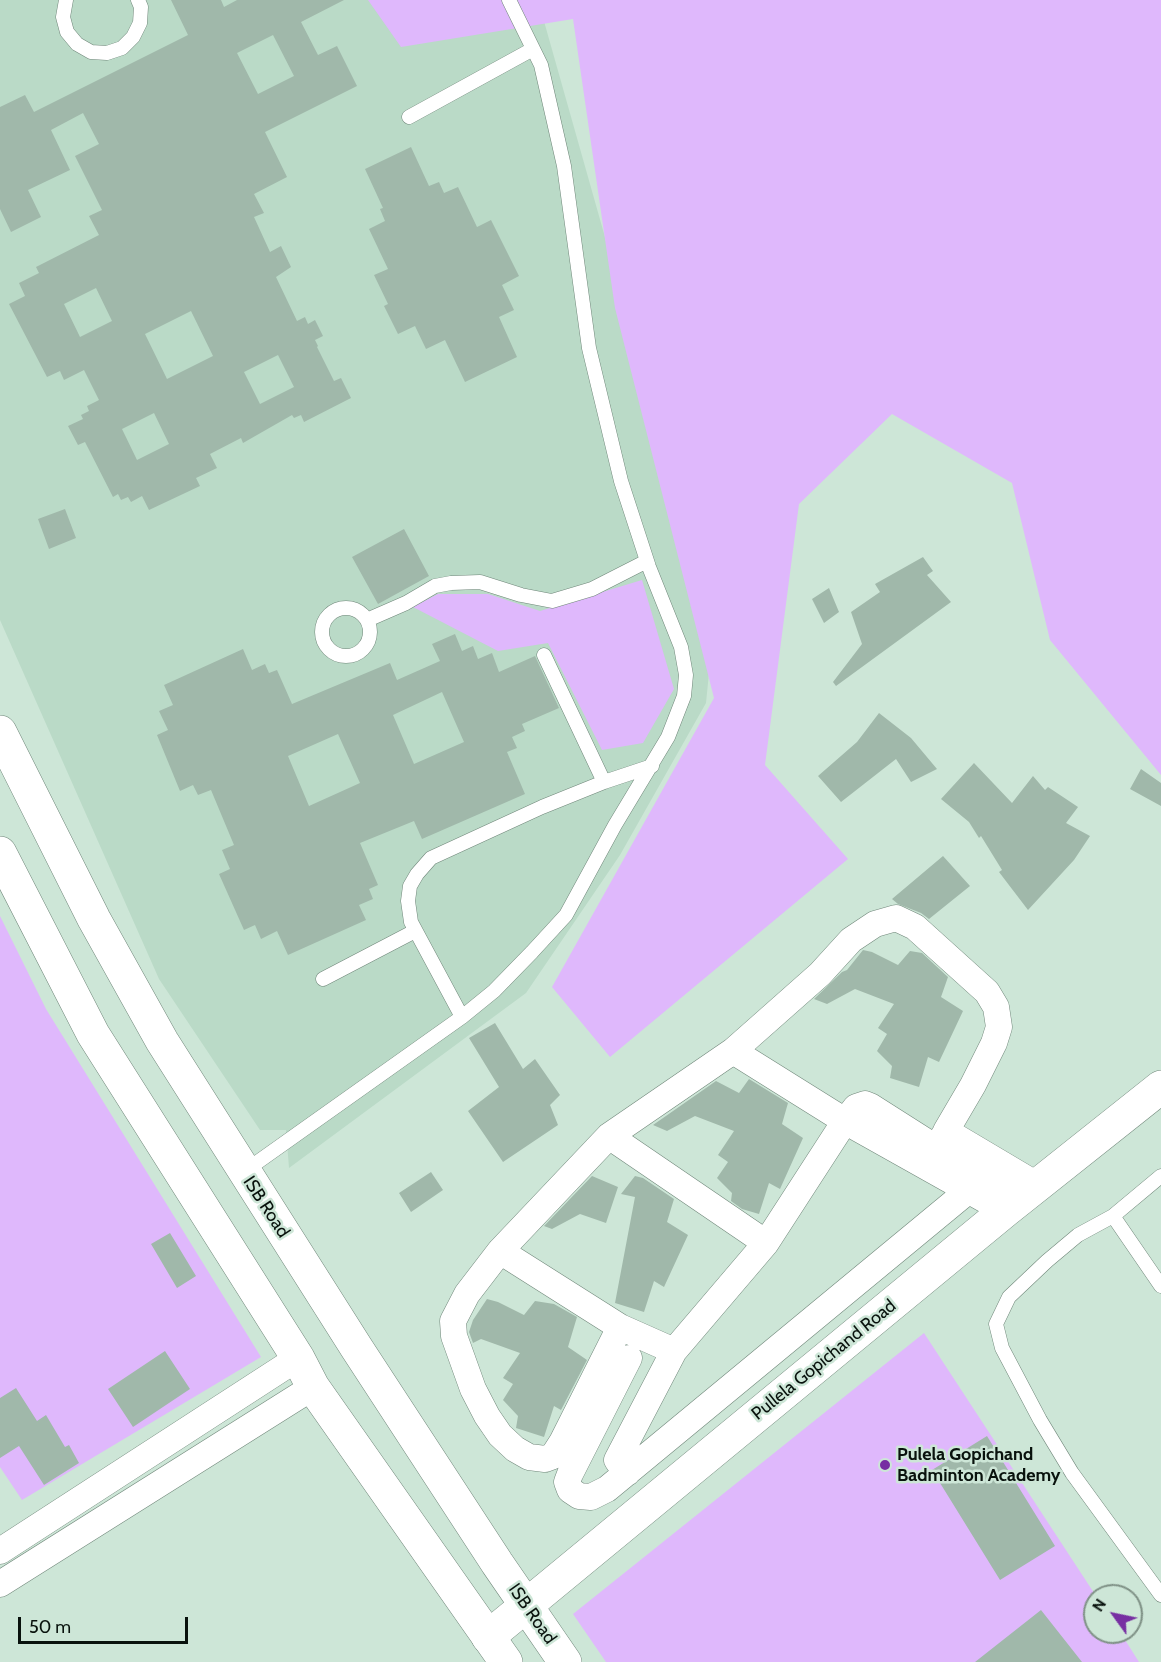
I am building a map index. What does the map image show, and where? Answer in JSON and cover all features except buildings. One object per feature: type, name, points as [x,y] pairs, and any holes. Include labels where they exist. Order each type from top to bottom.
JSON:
[{"type":"main road","name":"ISB Road","points":[[0,732],[94,919],[162,1041],[362,1357],[565,1662]]},
{"type":"main road","points":[[1,856],[93,1034],[298,1358],[313,1387],[498,1651]]},
{"type":"main road","name":"Pullela Gopichand Road","points":[[498,1651],[532,1613],[872,1333],[1034,1191],[1161,1087]]},
{"type":"main road","name":"Pullela Gopichand Road","points":[[872,1333],[1034,1191],[1161,1104]]},
{"type":"street","points":[[620,1327],[562,1442],[553,1456],[545,1458],[529,1457],[515,1449],[500,1435],[487,1416],[473,1389],[454,1336],[453,1321],[500,1251],[609,1136],[733,1051],[820,974],[851,940],[875,924],[896,918],[915,927],[987,992],[996,1007],[999,1028],[994,1043],[973,1085],[936,1148]]},
{"type":"street","points":[[733,1051],[851,1124]]},
{"type":"street","points":[[627,1473],[617,1460],[674,1351],[766,1243],[851,1124],[856,1107],[865,1104],[936,1148],[1034,1191]]},
{"type":"street","points":[[609,1136],[766,1243]]},
{"type":"street","points":[[936,1148],[969,1191]]},
{"type":"street","points":[[629,1358],[567,1482],[570,1490],[579,1496],[591,1497],[607,1489],[969,1191],[1034,1191]]},
{"type":"street","points":[[500,1251],[620,1327],[674,1351]]},
{"type":"street","points":[[0,1551],[298,1358]]},
{"type":"street","points":[[0,1584],[313,1387]]},
{"type":"lane","points":[[66,0],[63,17],[68,32],[78,44],[91,52],[107,53],[122,48],[134,37],[140,23],[141,7],[138,0]]},
{"type":"lane","points":[[244,1172],[462,1017],[494,991],[566,915],[615,825],[668,737],[684,696],[686,675],[681,647],[647,561],[621,481],[589,348],[564,166],[541,66],[509,0]]},
{"type":"lane","points":[[409,117],[533,48]]},
{"type":"lane","points":[[367,620],[406,603],[435,586],[451,582],[480,582],[521,595],[552,601],[592,589],[647,561]]},
{"type":"lane","points":[[544,655],[604,782]]},
{"type":"lane","points":[[462,1017],[411,922],[408,901],[410,885],[430,858],[542,807],[652,766]]},
{"type":"lane","points":[[323,979],[415,931]]},
{"type":"lane","points":[[1161,1176],[1113,1216],[1078,1235],[1047,1261],[1009,1297],[996,1324],[1002,1348],[1040,1420],[1072,1473],[1161,1595]]},
{"type":"lane","points":[[1113,1216],[1161,1286]]},
{"type":"shaded area","points":[[0,0],[538,0],[714,623],[706,703],[620,855],[526,993],[289,1168],[286,1130],[260,1130],[159,979],[0,620]]},
{"type":"shaded area","points":[[368,0],[1161,0],[1161,775],[1050,640],[1012,483],[892,414],[799,504],[765,765],[848,859],[610,1057],[552,987],[714,698],[615,308],[573,19],[401,47]]},
{"type":"shaded area","points":[[642,580],[674,689],[643,743],[602,750],[548,643],[498,651],[413,607],[438,594],[488,594],[540,611]]},
{"type":"shaded area","points":[[0,916],[46,1009],[261,1357],[22,1500],[0,1467]]},
{"type":"shaded area","name":"Pulela Gopichand Badminton Academy","points":[[924,1333],[1088,1584],[1083,1584],[1083,1644],[1128,1644],[1139,1662],[606,1662],[573,1614]]},
{"type":"place","name":"Pulela Gopichand Badminton Academy","points":[[885,1465]]}]
